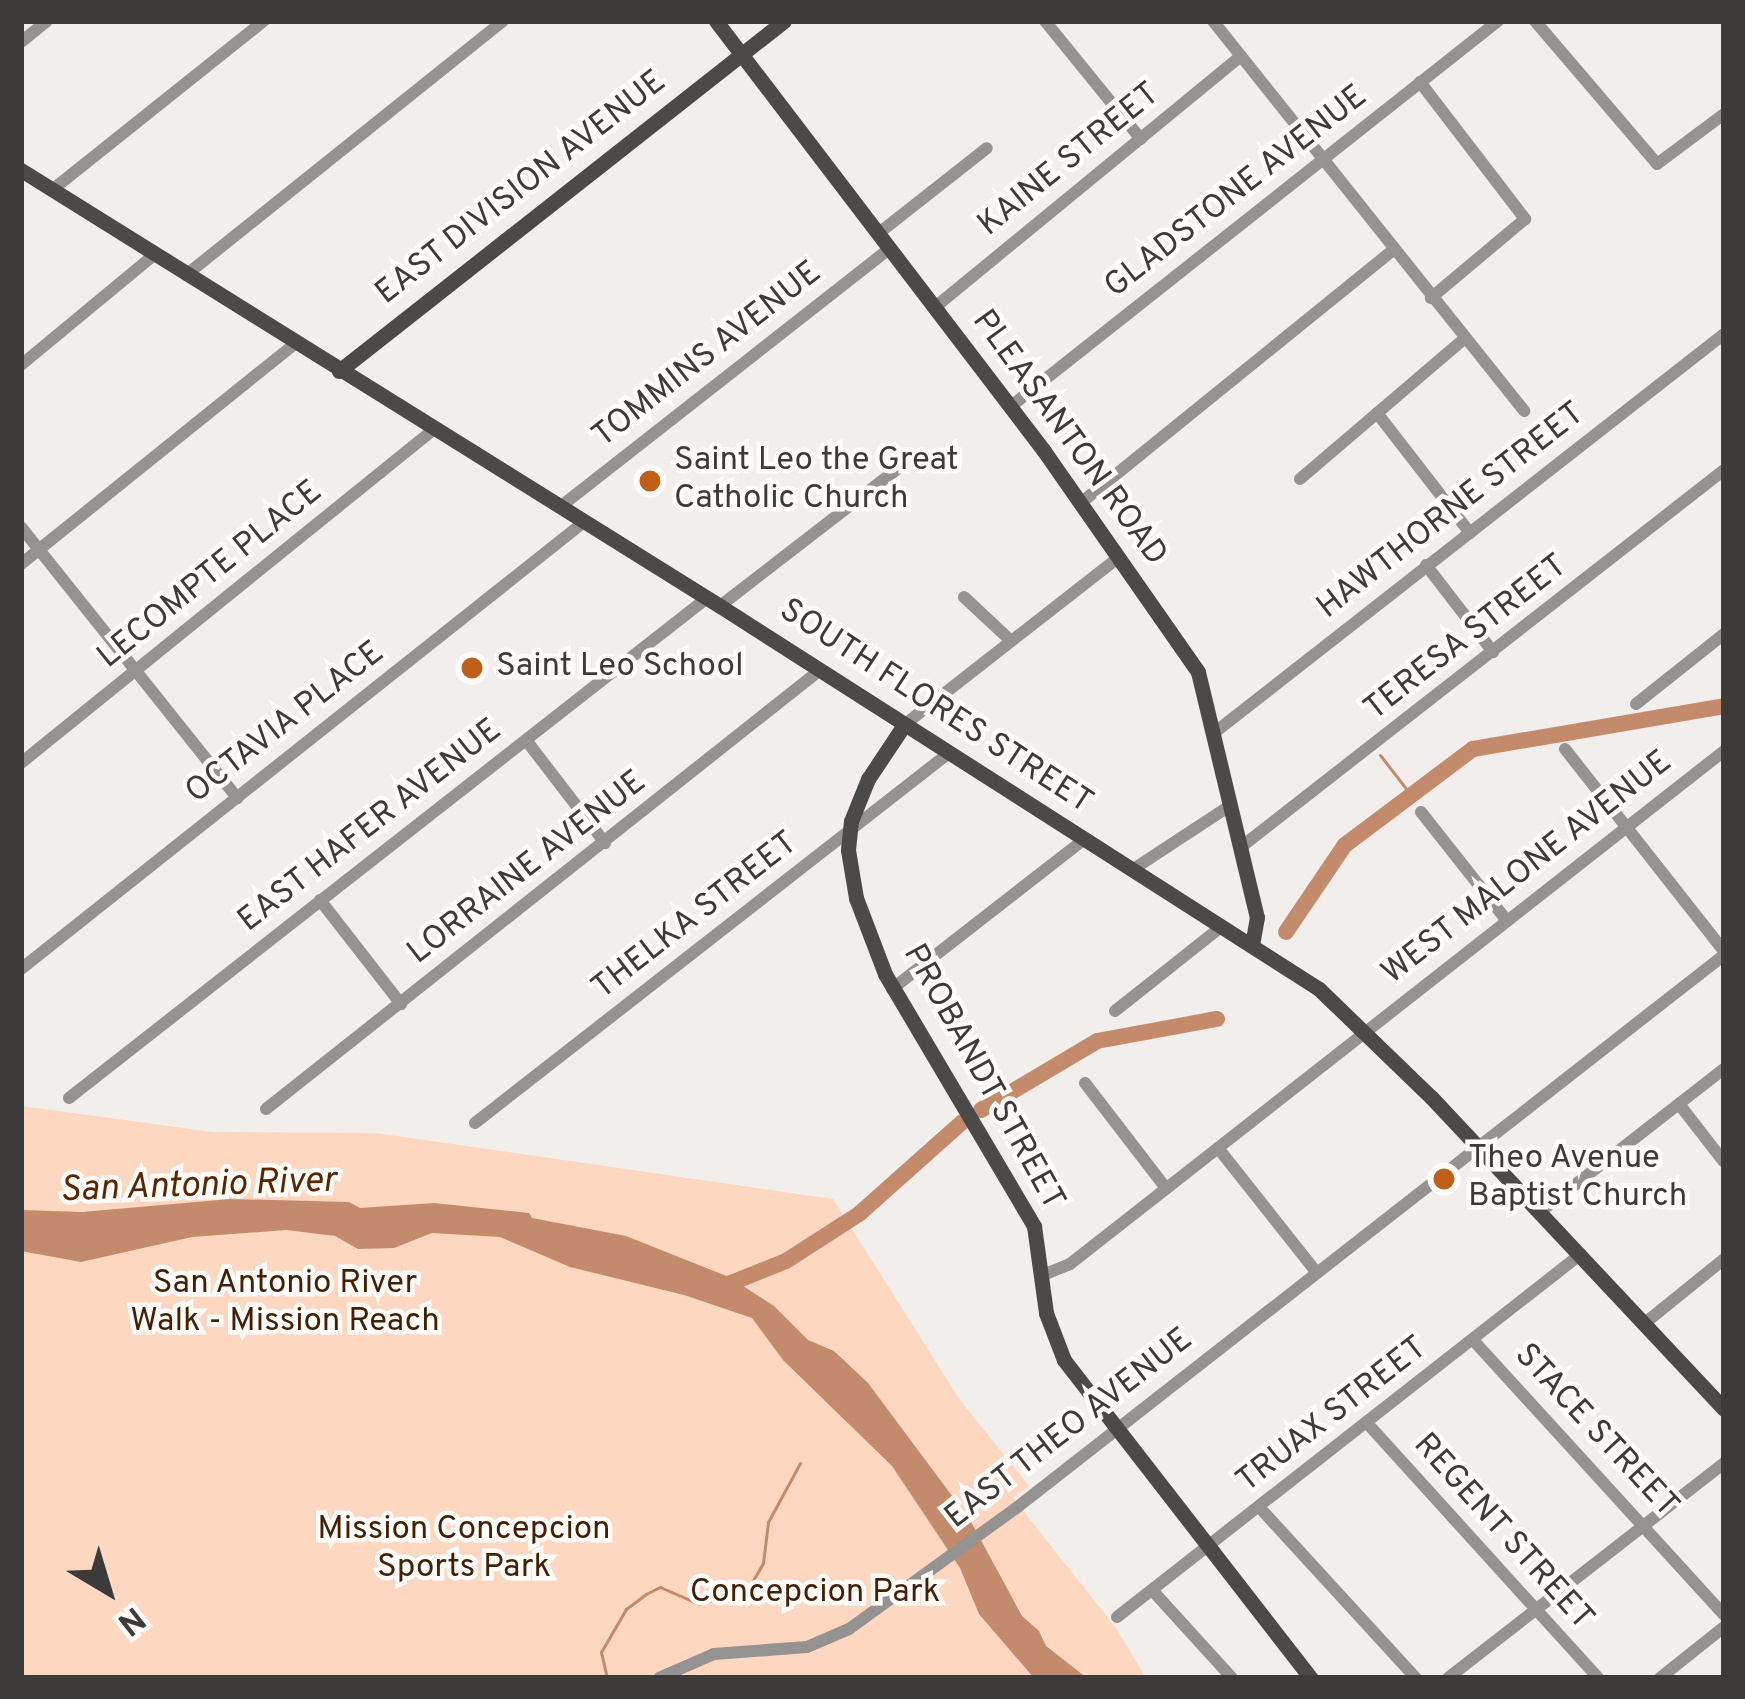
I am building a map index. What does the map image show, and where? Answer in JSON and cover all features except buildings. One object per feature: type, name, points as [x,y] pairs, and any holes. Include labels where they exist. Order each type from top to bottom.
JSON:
[{"type":"main road","name":"PLEASANTON ROAD","points":[[716,21],[1082,502],[1198,672],[1257,916],[1252,946]]},
{"type":"main road","name":"EAST DIVISION AVENUE","points":[[339,371],[784,21]]},
{"type":"main road","name":"SOUTH FLORES STREET","points":[[21,170],[714,602],[1319,989],[1367,1030],[1724,1409]]},
{"type":"main road","name":"PROBANDT STREET","points":[[904,725],[868,779],[849,832],[856,898],[892,989],[1025,1208],[1039,1240],[1054,1342],[1311,1678]]},
{"type":"street","points":[[21,42],[47,21]]},
{"type":"street","points":[[52,190],[264,21]]},
{"type":"street","points":[[186,274],[503,21]]},
{"type":"street","points":[[1045,21],[1141,139]]},
{"type":"street","points":[[1213,21],[1524,411]]},
{"type":"street","name":"GLADSTONE AVENUE","points":[[1010,407],[1498,21]]},
{"type":"street","points":[[1535,21],[1657,164],[1724,114]]},
{"type":"street","name":"KAINE STREET","points":[[934,308],[1240,56]]},
{"type":"street","points":[[1420,82],[1524,215],[1518,227],[1432,298]]},
{"type":"street","points":[[879,233],[987,148]]},
{"type":"street","name":"TOMMINS AVENUE","points":[[560,507],[890,248]]},
{"type":"street","points":[[1082,502],[1394,249]]},
{"type":"street","points":[[21,365],[154,255]]},
{"type":"street","name":"HAWTHORNE STREET","points":[[1214,733],[1724,334]]},
{"type":"street","points":[[1300,479],[1464,339]]},
{"type":"street","points":[[21,564],[296,343]]},
{"type":"street","points":[[1377,413],[1470,533]]},
{"type":"street","name":"LECOMPTE PLACE","points":[[21,763],[433,430]]},
{"type":"street","name":"EAST HAFER AVENUE","points":[[69,1098],[526,740],[910,459]]},
{"type":"street","name":"TERESA STREET","points":[[1241,848],[1724,470]]},
{"type":"street","name":"OCTAVIA PLACE","points":[[21,969],[584,522]]},
{"type":"street","points":[[21,526],[237,797]]},
{"type":"street","points":[[904,725],[1119,557]]},
{"type":"street","points":[[1426,565],[1493,652]]},
{"type":"street","points":[[964,597],[1011,640]]},
{"type":"street","points":[[1636,704],[1724,634]]},
{"type":"street","name":"LORRAINE AVENUE","points":[[266,1108],[820,670]]},
{"type":"street","points":[[526,740],[605,843]]},
{"type":"street","points":[[1565,749],[1724,953]]},
{"type":"street","name":"WEST MALONE AVENUE","points":[[1043,1275],[1070,1264],[1724,751]]},
{"type":"street","name":"THELKA STREET","points":[[475,1124],[949,753]]},
{"type":"street","points":[[1132,870],[1231,805]]},
{"type":"street","points":[[1421,812],[1507,921]]},
{"type":"street","points":[[892,989],[1084,839]]},
{"type":"street","points":[[320,900],[401,1004]]},
{"type":"street","points":[[1115,1011],[1220,927]]},
{"type":"street","name":"EAST THEO AVENUE","points":[[659,1678],[713,1654],[821,1643],[902,1592],[1015,1510],[1724,953]]},
{"type":"street","points":[[1540,1212],[1724,1069]]},
{"type":"street","points":[[1085,1083],[1166,1188]]},
{"type":"street","points":[[1679,1104],[1724,1162]]},
{"type":"street","points":[[1218,1148],[1317,1274]]},
{"type":"street","name":"TRUAX STREET","points":[[1118,1617],[1581,1254]]},
{"type":"street","points":[[1645,1323],[1724,1259]]},
{"type":"street","name":"STACE STREET","points":[[1473,1340],[1724,1615]]},
{"type":"street","name":"REGENT STREET","points":[[1367,1423],[1598,1678]]},
{"type":"street","points":[[1448,1678],[1724,1462]]},
{"type":"street","points":[[1260,1508],[1416,1678]]},
{"type":"street","points":[[1152,1590],[1232,1678]]},
{"type":"street","points":[[1660,1678],[1724,1627]]},
{"type":"green space","points":[[21,1106],[213,1132],[376,1133],[833,1199],[960,1400],[1029,1486],[1013,1498],[1116,1628],[1146,1678],[21,1678]]},
{"type":"shaded area","points":[[230,1199],[349,1202],[360,1208],[434,1203],[529,1213],[532,1218],[626,1236],[729,1277],[774,1306],[808,1340],[834,1351],[868,1383],[970,1520],[1022,1616],[1039,1631],[1046,1646],[1087,1678],[1034,1678],[979,1614],[960,1568],[892,1466],[783,1360],[752,1318],[684,1295],[570,1267],[500,1237],[432,1233],[394,1248],[358,1249],[335,1236],[286,1230],[192,1237],[81,1262],[21,1251],[21,1210],[82,1212]]},
{"type":"waterway","points":[[1286,932],[1345,845],[1473,749],[1724,706]]},
{"type":"waterway","points":[[1380,755],[1411,795]]},
{"type":"waterway","points":[[981,1110],[1097,1041],[1217,1019]]},
{"type":"waterway","points":[[716,1289],[786,1261],[859,1214],[961,1123]]},
{"type":"waterway","points":[[607,1678],[601,1652],[626,1609],[646,1594],[660,1587],[699,1604],[748,1589],[763,1563],[768,1522],[800,1463]]},
{"type":"place","name":"Saint Leo the Great Catholic Church","points":[[650,481]]},
{"type":"place","name":"Saint Leo School","points":[[472,668]]},
{"type":"place","name":"Theo Avenue Baptist Church","points":[[1444,1179]]},
{"type":"water label","name":"San Antonio River","points":[[198,1187]]},
{"type":"park label","name":"San Antonio River Walk - Mission Reach","points":[[285,1304]]},
{"type":"park label","name":"Mission Concepcion Sports Park","points":[[464,1550]]},
{"type":"park label","name":"Concepcion Park","points":[[815,1594]]}]
